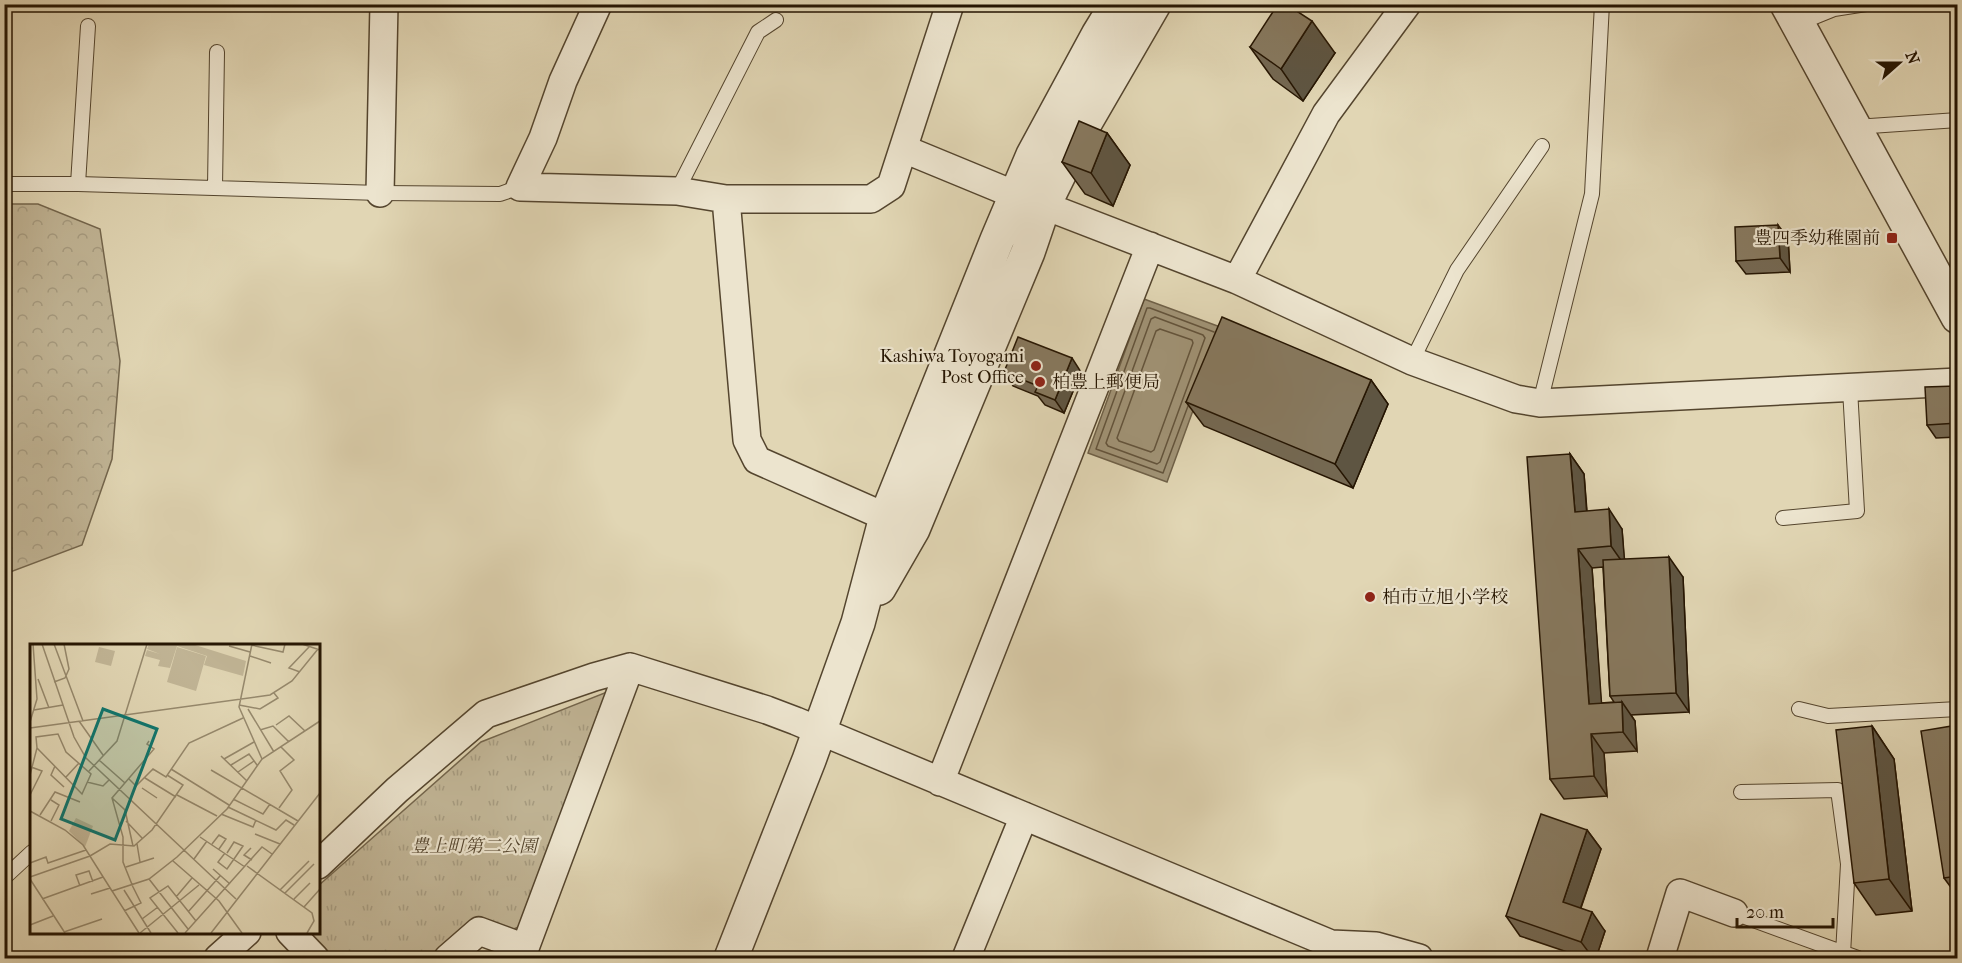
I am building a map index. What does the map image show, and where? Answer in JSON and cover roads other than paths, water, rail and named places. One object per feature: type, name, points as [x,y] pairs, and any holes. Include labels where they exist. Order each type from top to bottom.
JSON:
[{"type":"street","points":[[380,193],[384,4]]},
{"type":"street","points":[[598,4],[563,81],[543,138],[520,187],[677,191],[726,199],[871,199],[891,186],[950,4]]},
{"type":"street","points":[[1031,200],[1032,155],[1117,4]]},
{"type":"street","points":[[731,958],[819,731],[858,623],[900,523],[997,240],[1031,200],[1081,130],[1154,4]]},
{"type":"street","points":[[1237,280],[1326,114],[1407,4]]},
{"type":"street","points":[[1792,14],[1958,317]]},
{"type":"street","points":[[904,149],[1237,280],[1412,361],[1516,399],[1540,403],[1958,382]]},
{"type":"street","points":[[726,199],[747,440],[757,460],[900,523]]},
{"type":"street","points":[[940,782],[1150,246]]},
{"type":"street","points":[[448,958],[479,931],[525,948],[630,667]]},
{"type":"street","points":[[320,863],[397,790],[486,714],[630,667],[767,710],[1330,944],[1376,946],[1419,958]]},
{"type":"street","points":[[966,958],[1024,816]]},
{"type":"street","points":[[1660,958],[1680,893],[1734,913]]},
{"type":"street","points":[[218,958],[246,933]]},
{"type":"street","points":[[291,933],[315,958]]},
{"type":"lane","points":[[1540,403],[1592,194],[1602,4]]},
{"type":"lane","points":[[1792,14],[1866,4]]},
{"type":"lane","points":[[677,191],[758,32],[776,20]]},
{"type":"lane","points":[[78,184],[88,26]]},
{"type":"lane","points":[[215,188],[217,52]]},
{"type":"lane","points":[[1856,132],[1870,126],[1958,120]]},
{"type":"lane","points":[[1412,361],[1457,270],[1542,146]]},
{"type":"lane","points":[[4,184],[500,194],[520,187]]},
{"type":"lane","points":[[1783,518],[1857,511],[1850,389]]},
{"type":"lane","points":[[1799,709],[1828,716],[1958,708]]},
{"type":"lane","points":[[1741,792],[1838,790],[1848,864],[1843,954]]},
{"type":"lane","points":[[4,878],[30,854]]},
{"type":"lane","points":[[1734,913],[1858,958]]},
{"type":"water","points":[[1144,299],[1223,328],[1167,482],[1088,453]]},
{"type":"place","name":"豊四季幼稚園前","points":[[1892,238]]},
{"type":"place","name":"Kashiwa Toyogami Post Office","points":[[1036,366]]},
{"type":"place","name":"柏豊上郵便局","points":[[1040,382]]},
{"type":"place","name":"柏市立旭小学校","points":[[1370,597]]},
{"type":"park label","name":"豊上町第二公園","points":[[474,846]]}]
